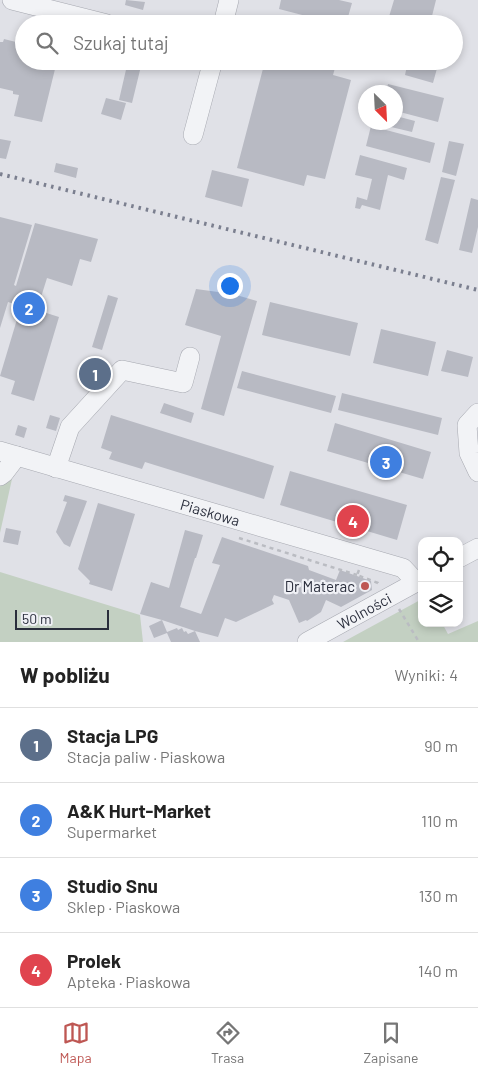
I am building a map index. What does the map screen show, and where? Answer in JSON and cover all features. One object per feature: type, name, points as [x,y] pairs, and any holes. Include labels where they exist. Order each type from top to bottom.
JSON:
[{"type":"street","points":[[12,0],[71,15]]},
{"type":"street","points":[[225,15],[229,0]]},
{"type":"street","points":[[193,135],[210,70]]},
{"type":"street","points":[[56,468],[70,427],[122,370],[183,383],[190,357]]},
{"type":"street","points":[[478,413],[467,425],[469,453],[478,472]]},
{"type":"street","points":[[0,476],[4,473],[8,453]]},
{"type":"street","name":"Piaskowa","points":[[8,453],[403,568],[418,579]]},
{"type":"street","points":[[463,556],[478,548]]},
{"type":"street","name":"Wolności","points":[[307,642],[418,581]]},
{"type":"path","points":[[399,609],[419,642]]},
{"type":"green space","points":[[12,479],[0,533],[0,485]]},
{"type":"green space","points":[[0,572],[140,615],[143,642],[0,642]]},
{"type":"green space","points":[[418,601],[418,627],[444,627],[448,634],[478,621],[478,642],[343,642]]},
{"type":"building","points":[[126,0],[145,2],[143,10],[125,5]]},
{"type":"building","points":[[281,0],[339,0],[352,3],[349,15],[302,15],[279,9]]},
{"type":"building","points":[[394,0],[436,0],[432,15],[390,15]]},
{"type":"building","points":[[4,39],[15,42],[15,70],[55,70],[42,122],[14,116],[19,95],[13,94],[13,91],[0,88],[0,42],[3,42]]},
{"type":"building","points":[[126,70],[140,70],[132,103],[119,100]]},
{"type":"building","points":[[263,70],[334,70],[333,75],[351,80],[325,179],[307,175],[304,186],[237,168]]},
{"type":"building","points":[[406,70],[437,70],[433,83],[405,75]]},
{"type":"building","points":[[403,88],[444,98],[438,122],[403,113]]},
{"type":"building","points":[[106,98],[126,103],[121,120],[101,114]]},
{"type":"building","points":[[403,118],[415,121],[412,132],[403,130]]},
{"type":"building","points":[[370,130],[386,130],[435,143],[430,163],[366,146]]},
{"type":"building","points":[[0,139],[11,141],[6,159],[0,158]]},
{"type":"building","points":[[449,141],[464,144],[456,176],[442,172]]},
{"type":"building","points":[[360,155],[407,168],[404,180],[388,175],[380,210],[362,205],[360,209],[355,208],[357,197],[367,200],[372,179],[355,175]]},
{"type":"building","points":[[56,163],[78,168],[76,178],[54,172]]},
{"type":"building","points":[[212,170],[249,179],[242,207],[205,197]]},
{"type":"building","points":[[441,177],[455,180],[438,244],[425,240]]},
{"type":"building","points":[[471,198],[478,200],[478,227],[472,253],[459,250]]},
{"type":"building","points":[[0,217],[32,225],[14,285],[16,286],[35,223],[98,239],[91,262],[80,259],[72,286],[47,278],[37,310],[59,317],[34,401],[11,394],[15,381],[0,376],[21,306],[8,302],[0,328]]},
{"type":"building","points":[[196,289],[233,294],[257,301],[224,416],[201,409],[221,336],[185,325]]},
{"type":"building","points":[[108,295],[118,298],[102,350],[92,347]]},
{"type":"building","points":[[270,302],[358,323],[350,356],[262,335]]},
{"type":"building","points":[[381,329],[436,342],[428,376],[373,363]]},
{"type":"building","points":[[447,350],[473,357],[468,377],[441,371]]},
{"type":"building","points":[[242,371],[336,396],[331,413],[237,388]]},
{"type":"building","points":[[342,393],[442,418],[438,435],[338,410]]},
{"type":"building","points":[[164,403],[194,413],[191,423],[160,413]]},
{"type":"building","points":[[50,415],[60,418],[56,431],[46,428]]},
{"type":"building","points":[[111,415],[274,466],[264,499],[145,462],[142,469],[109,459],[112,452],[101,448]]},
{"type":"building","points":[[335,423],[431,452],[423,479],[327,451]]},
{"type":"building","points":[[18,425],[27,428],[24,438],[15,435]]},
{"type":"building","points":[[290,471],[407,505],[397,540],[280,505]]},
{"type":"building","points":[[65,495],[87,501],[70,547],[64,544],[56,532],[67,502],[63,501]]},
{"type":"building","points":[[98,503],[135,514],[112,591],[89,584],[90,581],[78,569]]},
{"type":"building","points":[[6,528],[21,531],[18,545],[3,542]]},
{"type":"building","points":[[185,530],[203,535],[180,607],[201,614],[220,565],[212,563],[222,537],[308,566],[309,570],[336,580],[340,570],[371,581],[372,590],[341,607],[326,600],[321,612],[307,621],[299,623],[289,600],[274,595],[272,600],[274,604],[236,622],[225,618],[218,637],[140,614],[151,582],[169,588]]},
{"type":"building","points":[[162,620],[167,632],[177,628],[178,630],[182,628],[188,634],[195,631],[200,642],[171,642],[167,633],[154,638],[149,626]]},
{"type":"railway","points":[[0,174],[478,290]]},
{"type":"place","name":"A&K Hurt-Market","points":[[29,308]]},
{"type":"place","name":"Stacja LPG","points":[[95,374]]},
{"type":"place","name":"Studio Snu","points":[[386,462]]},
{"type":"place","name":"Prolek","points":[[353,521]]},
{"type":"place","name":"Dr Materac","points":[[365,586]]}]
